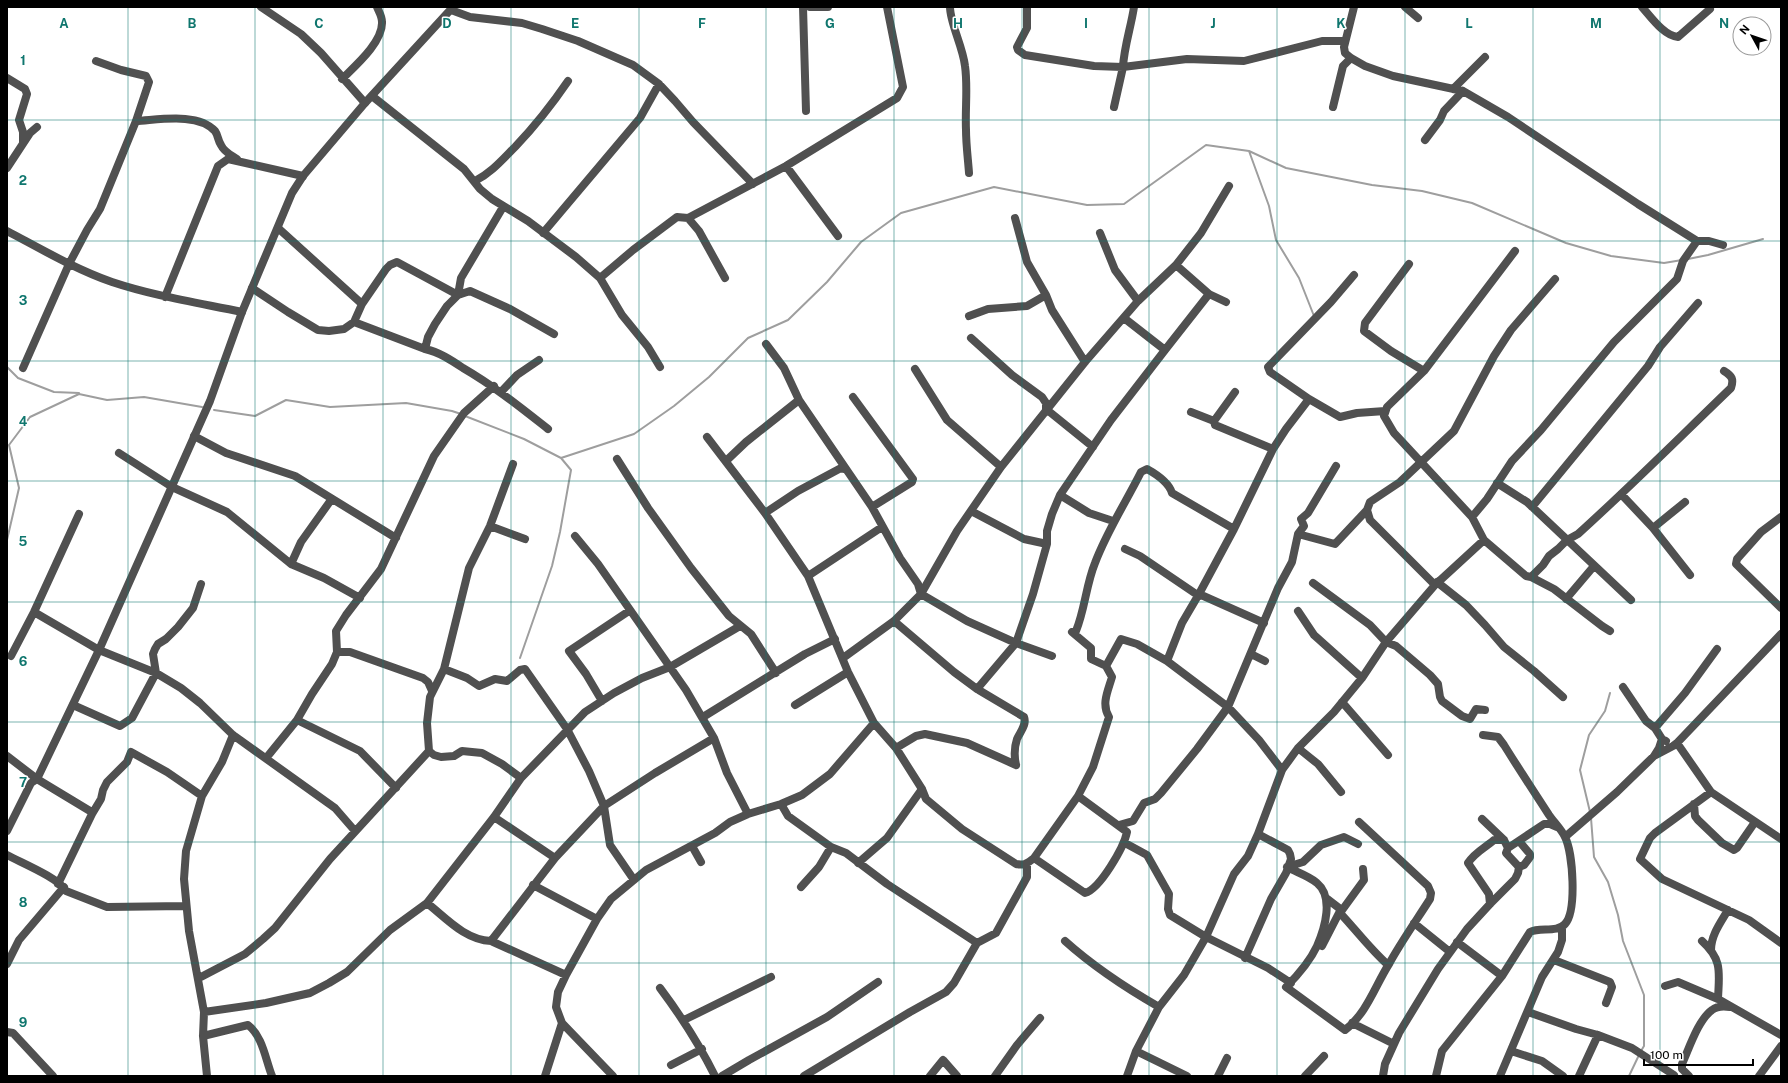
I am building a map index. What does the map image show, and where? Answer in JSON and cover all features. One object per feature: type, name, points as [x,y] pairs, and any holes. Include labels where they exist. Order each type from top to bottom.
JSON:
[{"type":"street","points":[[261,7],[301,34],[321,53],[342,79],[365,103]]},
{"type":"street","points":[[342,79],[366,56],[381,31],[382,22],[377,7]]},
{"type":"street","points":[[802,7],[806,111]]},
{"type":"street","points":[[810,7],[828,7]]},
{"type":"street","points":[[600,278],[633,250],[677,217],[688,218],[753,184],[786,166],[898,98],[903,87],[887,7]]},
{"type":"street","points":[[950,7],[950,16],[961,46],[965,66],[966,130],[969,173]]},
{"type":"street","points":[[1026,7],[1027,28],[1018,44],[1018,50],[1025,54],[1094,66],[1123,67],[1187,59],[1244,61],[1322,41],[1345,41]]},
{"type":"street","points":[[1114,108],[1134,7]]},
{"type":"street","points":[[1354,7],[1345,41],[1345,53],[1350,58],[1365,66],[1393,76],[1463,91],[1508,117],[1697,241],[1709,241],[1723,245]]},
{"type":"street","points":[[1405,7],[1418,18]]},
{"type":"street","points":[[1642,7],[1666,33],[1671,36],[1678,37],[1710,9]]},
{"type":"street","points":[[7,831],[32,783],[37,778],[99,650],[210,401],[242,312],[292,193],[304,176],[365,103],[452,8],[470,17],[522,23],[578,41],[633,64],[659,84],[692,122],[753,184]]},
{"type":"street","points":[[1453,89],[1485,57]]},
{"type":"street","points":[[1334,107],[1343,66],[1350,58]]},
{"type":"street","points":[[23,368],[70,264],[87,230],[100,209],[136,121],[149,82],[146,76],[121,70],[96,61]]},
{"type":"street","points":[[7,78],[25,89],[27,94],[19,120],[23,132],[23,142]]},
{"type":"street","points":[[475,181],[485,176],[511,151],[544,115],[568,82]]},
{"type":"street","points":[[544,232],[640,118],[659,84]]},
{"type":"street","points":[[1425,140],[1440,120],[1444,110],[1463,91]]},
{"type":"street","points":[[372,96],[410,127],[441,149],[464,169],[480,189],[503,207],[544,232],[600,278],[622,315],[648,347],[660,367]]},
{"type":"street","points":[[136,121],[182,118],[201,122],[214,130],[224,150],[240,161]]},
{"type":"street","points":[[7,168],[23,142],[37,127]]},
{"type":"street","points":[[165,297],[218,166],[228,159],[304,176]]},
{"type":"street","points":[[786,166],[838,236]]},
{"type":"street","points":[[843,658],[894,621],[922,594],[957,531],[1001,467],[1085,362],[1138,301],[1176,265],[1201,233],[1229,186]]},
{"type":"street","points":[[458,295],[461,278],[503,207]]},
{"type":"street","points":[[688,218],[699,232],[725,278]]},
{"type":"street","points":[[1015,218],[1027,262],[1046,295],[1052,310],[1085,362]]},
{"type":"street","points":[[278,228],[362,304]]},
{"type":"street","points":[[7,232],[70,264],[111,282],[165,297],[242,312]]},
{"type":"street","points":[[1100,233],[1115,270],[1138,301]]},
{"type":"street","points":[[1472,517],[1487,499],[1512,461],[1541,430],[1614,342],[1677,280],[1683,261],[1697,241]]},
{"type":"street","points":[[1515,251],[1424,371],[1387,406],[1384,416],[1394,433],[1472,517],[1484,540],[1526,576],[1531,577],[1566,598],[1602,626],[1610,630]]},
{"type":"street","points":[[252,288],[318,330],[329,331],[344,329],[354,322],[362,304],[386,269],[390,265],[397,262],[458,295]]},
{"type":"street","points":[[1410,264],[1365,323],[1364,331],[1391,351],[1424,371]]},
{"type":"street","points":[[1176,265],[1209,294],[1226,302]]},
{"type":"street","points":[[1354,274],[1331,302],[1268,367],[1270,372],[1309,399],[1340,417],[1357,413],[1385,411]]},
{"type":"street","points":[[461,278],[470,291],[510,309],[554,334]]},
{"type":"street","points":[[1298,534],[1335,544],[1367,510],[1370,502],[1400,482],[1422,463],[1454,431],[1506,336],[1554,278]]},
{"type":"street","points":[[425,349],[428,337],[447,306],[458,295],[470,291]]},
{"type":"street","points":[[977,689],[1016,643],[1033,594],[1047,544],[1052,514],[1060,495],[1112,420],[1209,294]]},
{"type":"street","points":[[969,316],[988,310],[1027,306],[1046,295]]},
{"type":"street","points":[[1532,507],[1648,366],[1660,347],[1698,304]]},
{"type":"street","points":[[1124,318],[1165,350]]},
{"type":"street","points":[[354,322],[434,351],[497,389],[548,428]]},
{"type":"street","points":[[971,338],[1012,375],[1042,397],[1046,403],[1046,409]]},
{"type":"street","points":[[766,344],[784,368],[799,400],[844,469],[872,507],[900,558],[918,584],[922,594],[966,621],[1016,643],[1052,656]]},
{"type":"street","points":[[267,758],[297,720],[332,664],[337,652],[336,631],[381,568],[434,456],[462,416],[516,375],[539,360]]},
{"type":"street","points":[[915,369],[947,420],[1001,467]]},
{"type":"street","points":[[1531,577],[1543,565],[1549,556],[1567,540],[1578,534],[1622,494],[1731,388],[1733,380],[1724,371]]},
{"type":"street","points":[[1214,421],[1235,392]]},
{"type":"street","points":[[853,397],[913,479],[912,482],[872,507]]},
{"type":"street","points":[[1167,661],[1182,623],[1199,595],[1234,529],[1273,449],[1309,399]]},
{"type":"street","points":[[726,461],[746,442],[799,400]]},
{"type":"street","points":[[1046,409],[1093,447]]},
{"type":"street","points":[[1191,412],[1214,421],[1216,426],[1273,449]]},
{"type":"street","points":[[194,436],[226,453],[295,476],[331,500],[396,538]]},
{"type":"street","points":[[707,438],[765,513],[808,576],[848,672],[874,723],[896,748],[922,789],[926,800],[962,829],[1016,864],[1021,865],[1034,858],[1078,796],[1093,767],[1109,717],[1105,711],[1104,703],[1112,677],[1106,666],[1091,659],[1091,648],[1072,632],[1076,631],[1082,616],[1094,564],[1113,521],[1141,472],[1147,469],[1170,487],[1172,493],[1234,529]]},
{"type":"street","points":[[119,453],[172,486],[227,512],[291,564],[324,578],[360,598]]},
{"type":"street","points":[[617,459],[648,508],[691,568],[729,616],[751,634],[776,673]]},
{"type":"street","points":[[513,464],[490,526],[469,568],[444,669],[432,691],[427,723],[429,751],[434,756],[454,756],[462,751],[482,753],[502,764],[520,778]]},
{"type":"street","points":[[1119,825],[1133,821],[1144,802],[1155,799],[1161,793],[1197,749],[1228,707],[1278,588],[1292,562],[1298,534],[1304,526],[1300,519],[1308,513],[1336,466]]},
{"type":"street","points":[[765,513],[798,491],[841,468],[844,469]]},
{"type":"street","points":[[1497,483],[1527,502],[1631,600]]},
{"type":"street","points":[[1622,494],[1653,528],[1690,575]]},
{"type":"street","points":[[1060,495],[1089,513],[1113,521]]},
{"type":"street","points":[[291,564],[301,542],[331,500]]},
{"type":"street","points":[[1653,528],[1685,502]]},
{"type":"street","points":[[1367,510],[1370,520],[1436,584],[1466,605],[1504,647],[1534,671],[1562,697]]},
{"type":"street","points":[[971,511],[1024,539],[1047,544]]},
{"type":"street","points":[[11,656],[34,612],[79,514]]},
{"type":"street","points":[[1781,517],[1761,532],[1737,559],[1736,564],[1781,608]]},
{"type":"street","points":[[490,526],[525,539]]},
{"type":"street","points":[[808,576],[882,527]]},
{"type":"street","points":[[575,536],[598,564],[703,717],[748,814]]},
{"type":"street","points":[[1127,1076],[1136,1051],[1159,1008],[1184,976],[1206,938],[1234,874],[1248,856],[1258,834],[1282,770],[1298,748],[1342,702],[1362,678],[1386,642],[1436,584],[1484,540]]},
{"type":"street","points":[[1126,549],[1140,556],[1199,595],[1264,623]]},
{"type":"street","points":[[1566,598],[1594,566]]},
{"type":"street","points":[[1313,583],[1370,625],[1386,642],[1396,646],[1430,675],[1438,684],[1442,701],[1462,716],[1470,719],[1476,709],[1485,710]]},
{"type":"street","points":[[73,705],[120,726],[132,718],[156,673],[153,654],[155,649],[158,644],[166,639],[186,619],[193,608],[201,584]]},
{"type":"street","points":[[602,700],[586,674],[569,651],[629,611]]},
{"type":"street","points":[[1298,611],[1314,635],[1362,678]]},
{"type":"street","points":[[34,612],[99,650],[156,673],[200,703],[233,734],[335,808],[355,831]]},
{"type":"street","points":[[894,621],[977,689],[1024,717],[1024,724],[1017,739],[1014,754],[1016,765],[967,743],[925,734],[916,736],[896,748]]},
{"type":"street","points":[[204,1012],[266,1003],[310,993],[347,972],[390,930],[427,903],[494,817],[520,778],[585,712],[602,700],[642,678],[670,667],[740,626]]},
{"type":"street","points":[[1654,756],[1675,745],[1781,634]]},
{"type":"street","points":[[703,717],[776,673],[804,654],[835,639]]},
{"type":"street","points":[[1106,666],[1121,639],[1137,644],[1167,661],[1228,707],[1259,740],[1282,770]]},
{"type":"street","points":[[1655,728],[1685,693],[1717,649]]},
{"type":"street","points":[[337,652],[350,652],[424,678],[428,682],[432,691]]},
{"type":"street","points":[[1251,654],[1265,661]]},
{"type":"street","points":[[444,669],[467,678],[478,686],[495,678],[507,681],[520,670],[526,669],[567,729],[589,771],[604,806],[610,845],[634,880]]},
{"type":"street","points":[[795,705],[848,672]]},
{"type":"street","points":[[1623,687],[1646,721],[1655,728],[1662,739],[1675,745],[1711,792],[1781,839]]},
{"type":"street","points":[[1342,702],[1388,755]]},
{"type":"street","points":[[297,720],[360,751],[396,788]]},
{"type":"street","points":[[613,1076],[562,1023],[556,1007],[556,999],[566,975],[597,919],[611,899],[646,870],[692,846],[730,822],[802,795],[825,778],[854,748],[874,723]]},
{"type":"street","points":[[207,1076],[203,1036],[204,1012],[186,906],[184,878],[186,851],[202,796],[222,762],[233,734]]},
{"type":"street","points":[[1436,1076],[1442,1051],[1502,976],[1530,932],[1535,929],[1562,927],[1566,923],[1571,913],[1573,897],[1565,837],[1498,737],[1483,735]]},
{"type":"street","points":[[491,941],[555,858],[604,806],[655,773],[714,738]]},
{"type":"street","points":[[1565,837],[1617,792],[1654,756],[1662,739]]},
{"type":"street","points":[[1298,748],[1318,764],[1341,792]]},
{"type":"street","points":[[199,978],[245,954],[263,939],[355,831],[429,751]]},
{"type":"street","points":[[7,964],[19,940],[61,885],[92,814],[101,799],[102,790],[107,782],[128,762],[131,752],[167,772],[202,796]]},
{"type":"street","points":[[7,756],[37,778],[90,811],[92,814]]},
{"type":"street","points":[[858,863],[887,838],[922,789]]},
{"type":"street","points":[[1711,792],[1655,833],[1650,838],[1640,859],[1662,879],[1750,920],[1781,943]]},
{"type":"street","points":[[1034,858],[1085,893],[1089,892],[1108,871],[1125,843],[1127,832],[1078,796]]},
{"type":"street","points":[[781,804],[788,816],[831,847],[846,853],[887,884],[977,943]]},
{"type":"street","points":[[1694,804],[1695,816],[1698,820],[1722,843],[1734,850],[1755,822]]},
{"type":"street","points":[[494,817],[555,858]]},
{"type":"street","points":[[1482,819],[1504,840],[1508,848]]},
{"type":"street","points":[[1326,898],[1327,909],[1317,946],[1298,975],[1286,988],[1344,1029],[1347,1029],[1372,998],[1388,964],[1430,899],[1431,893],[1428,886],[1359,822]]},
{"type":"street","points":[[1383,1076],[1385,1064],[1394,1044],[1438,969],[1457,942],[1490,904],[1515,879],[1518,873],[1518,867],[1506,853],[1508,848],[1544,824],[1550,824],[1557,827]]},
{"type":"street","points":[[1245,958],[1271,898],[1286,873],[1291,859],[1288,850],[1258,834]]},
{"type":"street","points":[[1287,867],[1303,862],[1321,845],[1344,837],[1358,844]]},
{"type":"street","points":[[1490,904],[1489,894],[1468,863],[1478,850],[1490,844],[1494,840],[1504,840]]},
{"type":"street","points":[[1518,867],[1524,865],[1530,857],[1530,854],[1519,841]]},
{"type":"street","points":[[1125,843],[1148,855],[1169,894],[1168,909],[1170,915],[1206,938],[1245,958],[1250,958],[1291,983]]},
{"type":"street","points":[[692,846],[701,862]]},
{"type":"street","points":[[802,887],[819,867],[831,847]]},
{"type":"street","points":[[7,855],[50,877],[61,885],[66,891],[107,907],[186,906]]},
{"type":"street","points":[[804,1076],[946,992],[954,983],[977,943],[996,933],[1027,877],[1027,863]]},
{"type":"street","points":[[1287,867],[1317,883],[1326,898],[1339,908],[1340,913],[1360,934],[1372,951],[1388,964]]},
{"type":"street","points":[[1313,952],[1321,950],[1324,939],[1340,913],[1364,880],[1363,870]]},
{"type":"street","points":[[533,885],[597,919]]},
{"type":"street","points":[[427,903],[468,935],[484,941],[491,941],[566,975]]},
{"type":"street","points":[[1711,950],[1711,942],[1715,932],[1728,910]]},
{"type":"street","points":[[1414,923],[1450,952]]},
{"type":"street","points":[[1500,1076],[1542,977],[1554,960],[1562,940],[1562,927]]},
{"type":"street","points":[[1065,941],[1084,958],[1159,1008]]},
{"type":"street","points":[[1689,1076],[1682,1069],[1682,1064],[1696,1033],[1712,1010],[1716,999],[1717,960],[1711,950],[1702,941]]},
{"type":"street","points":[[1457,942],[1502,976]]},
{"type":"street","points":[[1554,960],[1610,982],[1612,987],[1606,1003]]},
{"type":"street","points":[[684,1020],[771,977]]},
{"type":"street","points":[[722,1076],[827,1017],[878,982]]},
{"type":"street","points":[[1665,986],[1678,982],[1733,1007],[1781,1035]]},
{"type":"street","points":[[660,988],[684,1020],[702,1049],[715,1076]]},
{"type":"street","points":[[1712,1010],[1724,1006],[1733,1007]]},
{"type":"street","points":[[1528,1012],[1576,1030],[1598,1035],[1632,1048],[1674,1075]]},
{"type":"street","points":[[995,1076],[1017,1045],[1040,1018]]},
{"type":"street","points":[[546,1076],[562,1023]]},
{"type":"street","points":[[1352,1023],[1394,1044]]},
{"type":"street","points":[[203,1036],[248,1024],[261,1040],[263,1051],[272,1076]]},
{"type":"street","points":[[7,1032],[13,1034],[53,1076]]},
{"type":"street","points":[[1579,1076],[1598,1035]]},
{"type":"street","points":[[1759,1076],[1781,1046]]},
{"type":"street","points":[[671,1065],[702,1049]]},
{"type":"street","points":[[1136,1051],[1187,1076]]},
{"type":"street","points":[[1511,1051],[1542,1061],[1563,1076]]},
{"type":"street","points":[[1305,1076],[1324,1056]]},
{"type":"street","points":[[1218,1076],[1227,1058]]},
{"type":"street","points":[[930,1076],[943,1060],[957,1076]]},
{"type":"waterway","points":[[465,416],[524,439],[561,458],[634,434],[674,406],[709,377],[748,338],[788,320],[827,282],[861,242],[901,213],[994,187],[1087,205],[1124,204],[1206,145],[1249,151],[1286,168],[1372,185],[1422,191],[1472,203],[1566,243],[1611,256],[1664,263],[1682,260]]},
{"type":"waterway","points":[[1249,151],[1269,206],[1276,240],[1299,278],[1314,316]]},
{"type":"waterway","points":[[1688,259],[1708,255],[1763,239]]},
{"type":"waterway","points":[[7,367],[18,378],[54,392],[79,393]]},
{"type":"waterway","points":[[7,540],[19,488],[9,445],[30,417],[79,394],[107,400],[144,397],[202,407]]},
{"type":"waterway","points":[[214,410],[255,416],[286,400],[330,407],[406,403],[461,414]]},
{"type":"waterway","points":[[520,658],[552,566],[560,532],[571,470],[561,458]]},
{"type":"waterway","points":[[1590,812],[1580,770],[1589,735],[1605,711],[1610,693]]},
{"type":"waterway","points":[[1591,818],[1594,857],[1608,882],[1618,915],[1623,941],[1644,995],[1644,1046],[1641,1051]]},
{"type":"waterway","points":[[1629,1076],[1639,1055]]}]
